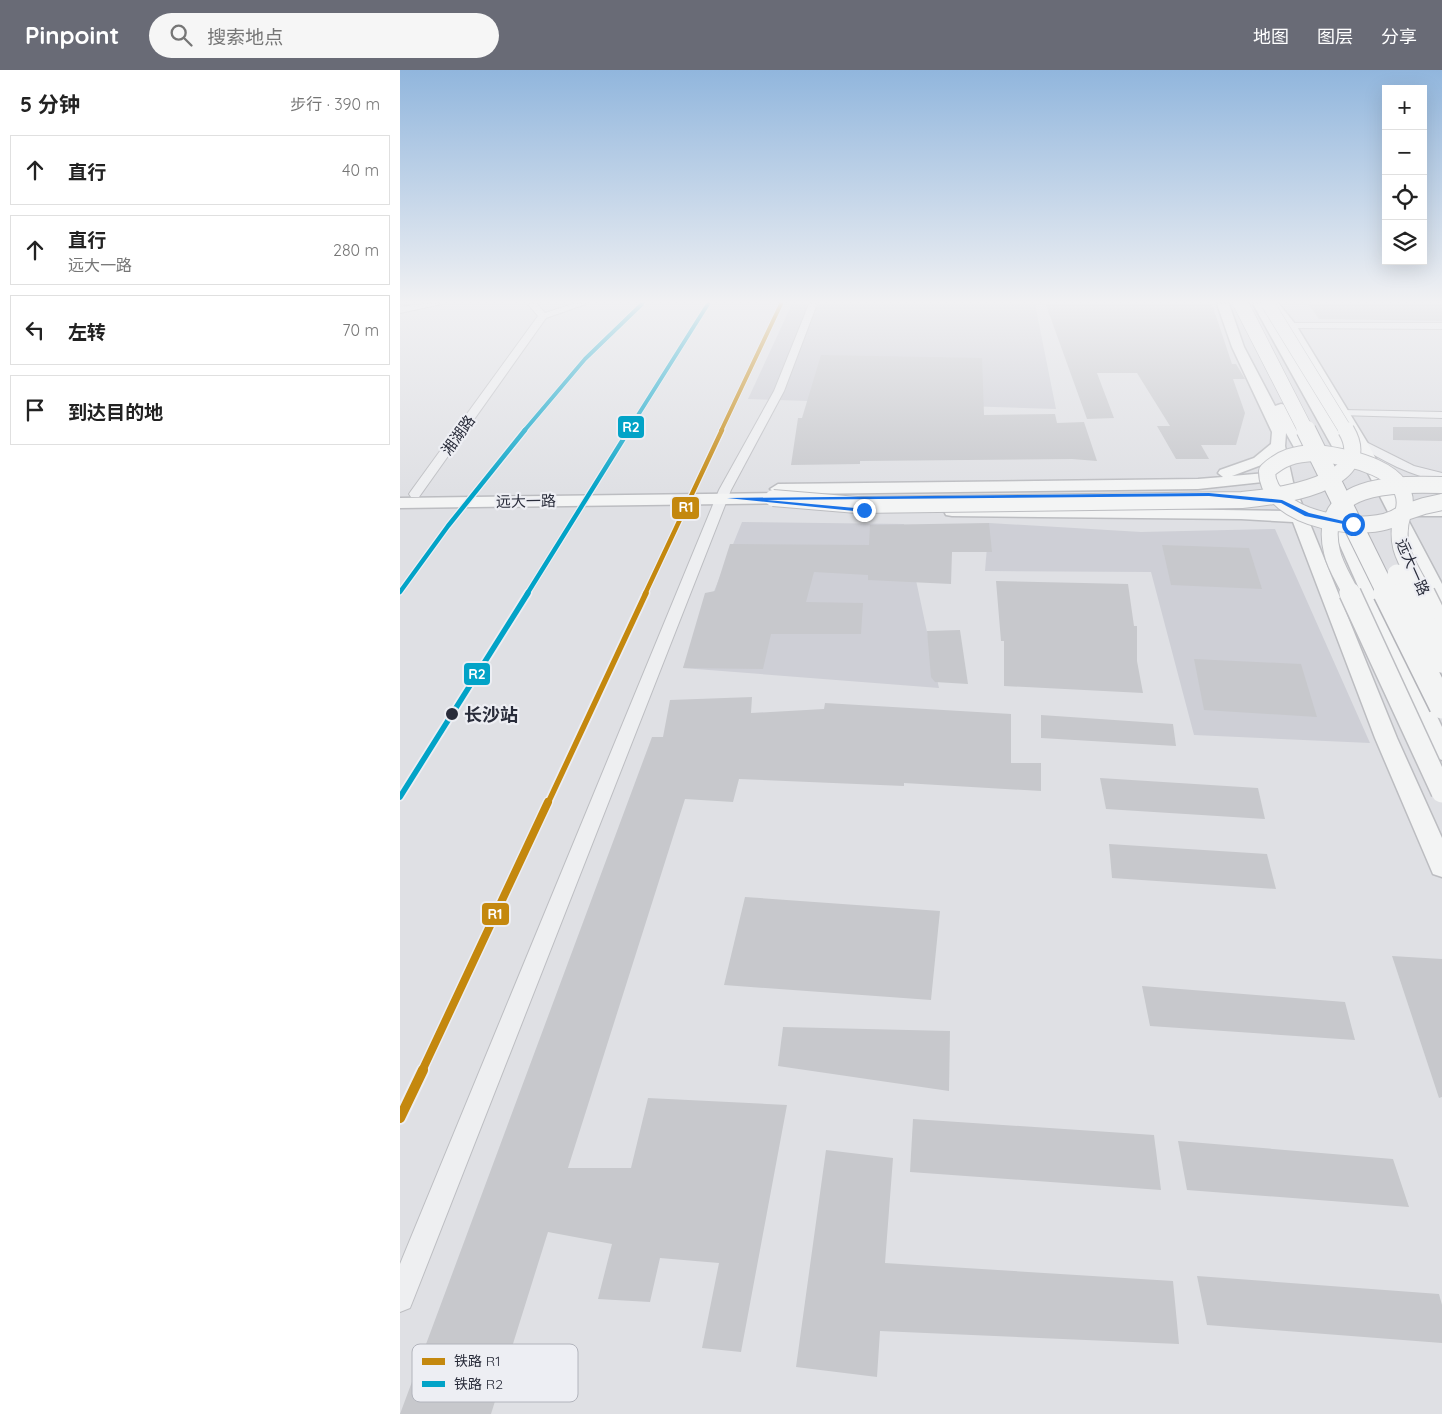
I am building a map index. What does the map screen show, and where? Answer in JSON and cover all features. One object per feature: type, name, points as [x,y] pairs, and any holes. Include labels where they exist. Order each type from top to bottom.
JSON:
[{"type":"highway","points":[[1266,367],[1314,446],[1442,706]]},
{"type":"highway","points":[[1285,367],[1442,660]]},
{"type":"main road","points":[[1248,367],[1279,432],[1278,446],[1285,482],[1386,738],[1442,866]]},
{"type":"main road","points":[[1261,367],[1304,453]]},
{"type":"main road","points":[[1295,367],[1346,457]]},
{"type":"main road","points":[[773,498],[857,505],[1242,500],[1273,498],[1296,493],[1316,486],[1338,474],[1347,463],[1352,449],[1348,434],[1307,367]]},
{"type":"main road","points":[[1315,367],[1399,512],[1442,602]]},
{"type":"main road","points":[[836,488],[1028,477],[1217,474],[1243,468],[1259,461],[1278,446]]},
{"type":"main road","points":[[1389,476],[1403,491],[1406,499],[1392,521],[1367,524],[1338,523],[1307,515],[1282,501],[1274,494],[1266,478],[1270,466],[1276,461],[1304,453],[1346,457],[1370,465],[1389,476],[1442,489]]},
{"type":"main road","name":"远大一路","points":[[400,503],[725,496],[836,488],[1198,484],[1266,478]]},
{"type":"main road","points":[[1442,485],[1396,484],[1364,490],[1351,495],[1332,514],[1327,536],[1332,553],[1442,792]]},
{"type":"main road","name":"远大一路","points":[[407,494],[773,498],[1209,494],[1282,501]]},
{"type":"main road","points":[[725,496],[864,510],[1241,514],[1300,517]]},
{"type":"main road","name":"远大一路","points":[[1442,502],[1433,502],[1399,512],[1397,528],[1399,544],[1442,629]]},
{"type":"main road","points":[[1399,512],[1442,511]]},
{"type":"main road","points":[[1338,523],[1442,751]]},
{"type":"street","name":"湘湖路","points":[[407,494],[504,367]]},
{"type":"street","points":[[400,1298],[725,496],[780,391],[789,367]]},
{"type":"street","points":[[1343,413],[1442,415]]},
{"type":"street","points":[[1360,442],[1411,469],[1442,477]]},
{"type":"shaded area","points":[[763,367],[1048,367],[1056,409],[748,399]]},
{"type":"shaded area","points":[[742,522],[904,524],[939,688],[683,668]]},
{"type":"shaded area","points":[[989,523],[1141,532],[1275,529],[1370,743],[1194,735],[1151,572],[985,571]]},
{"type":"building","points":[[817,367],[982,367],[984,415],[1055,414],[1057,423],[1084,422],[1097,461],[1072,459],[860,461],[860,464],[791,465],[798,418],[802,418]]},
{"type":"building","points":[[1068,367],[1238,367],[1245,379],[1233,379],[1245,413],[1236,445],[1201,445],[1209,459],[1176,459],[1157,426],[1170,426],[1137,373],[1097,373],[1114,418],[1087,419]]},
{"type":"building","points":[[1393,427],[1442,427],[1442,441],[1393,440]]},
{"type":"building","points":[[989,523],[992,552],[952,552],[951,584],[868,580],[868,575],[814,572],[806,602],[863,603],[861,634],[771,634],[763,669],[683,668],[705,593],[715,591],[730,544],[869,545],[870,525]]},
{"type":"building","points":[[1162,545],[1249,548],[1262,589],[1171,585]]},
{"type":"building","points":[[996,581],[1128,584],[1134,626],[1137,626],[1137,661],[1143,693],[1004,686],[1004,641],[1001,641]]},
{"type":"building","points":[[960,630],[968,684],[935,682],[931,677],[927,631]]},
{"type":"building","points":[[1194,659],[1301,664],[1317,717],[1204,710]]},
{"type":"building","points":[[752,697],[751,713],[824,709],[825,703],[1011,714],[1011,763],[1041,763],[1041,791],[904,783],[904,786],[739,779],[733,802],[685,799],[568,1168],[631,1168],[648,1098],[787,1105],[741,1352],[702,1348],[719,1263],[660,1258],[650,1302],[598,1299],[612,1244],[548,1232],[513,1344],[426,1344],[652,737],[663,737],[670,700]]},
{"type":"building","points":[[1041,715],[1173,724],[1176,746],[1041,738]]},
{"type":"building","points":[[1100,778],[1258,788],[1265,819],[1106,809]]},
{"type":"building","points":[[1109,844],[1267,854],[1276,889],[1112,878]]},
{"type":"building","points":[[745,897],[940,911],[931,1000],[724,985]]},
{"type":"building","points":[[1392,956],[1442,959],[1442,1097],[1439,1098]]},
{"type":"building","points":[[1142,986],[1345,1002],[1355,1040],[1150,1026]]},
{"type":"building","points":[[783,1027],[950,1031],[949,1091],[778,1066]]},
{"type":"building","points":[[913,1119],[1154,1135],[1161,1190],[910,1172]]},
{"type":"building","points":[[1178,1141],[1393,1159],[1409,1207],[1187,1190]]},
{"type":"building","points":[[826,1150],[893,1158],[885,1263],[1173,1281],[1179,1344],[880,1331],[877,1377],[796,1367]]},
{"type":"building","points":[[1197,1276],[1439,1294],[1442,1305],[1442,1343],[1207,1325]]},
{"type":"building","points":[[412,1382],[412,1402],[495,1402],[491,1414],[400,1414]]},
{"type":"rail line","name":"R2","points":[[400,592],[448,526],[578,367]]},
{"type":"rail line","name":"R2","points":[[400,797],[669,367]]},
{"type":"rail line","name":"R1","points":[[400,1118],[752,367]]},
{"type":"place","name":"长沙站","points":[[452,714]]},
{"type":"route","points":[[864,510],[730,498],[1209,494],[1282,501],[1307,515],[1322,520],[1353,524]]}]
